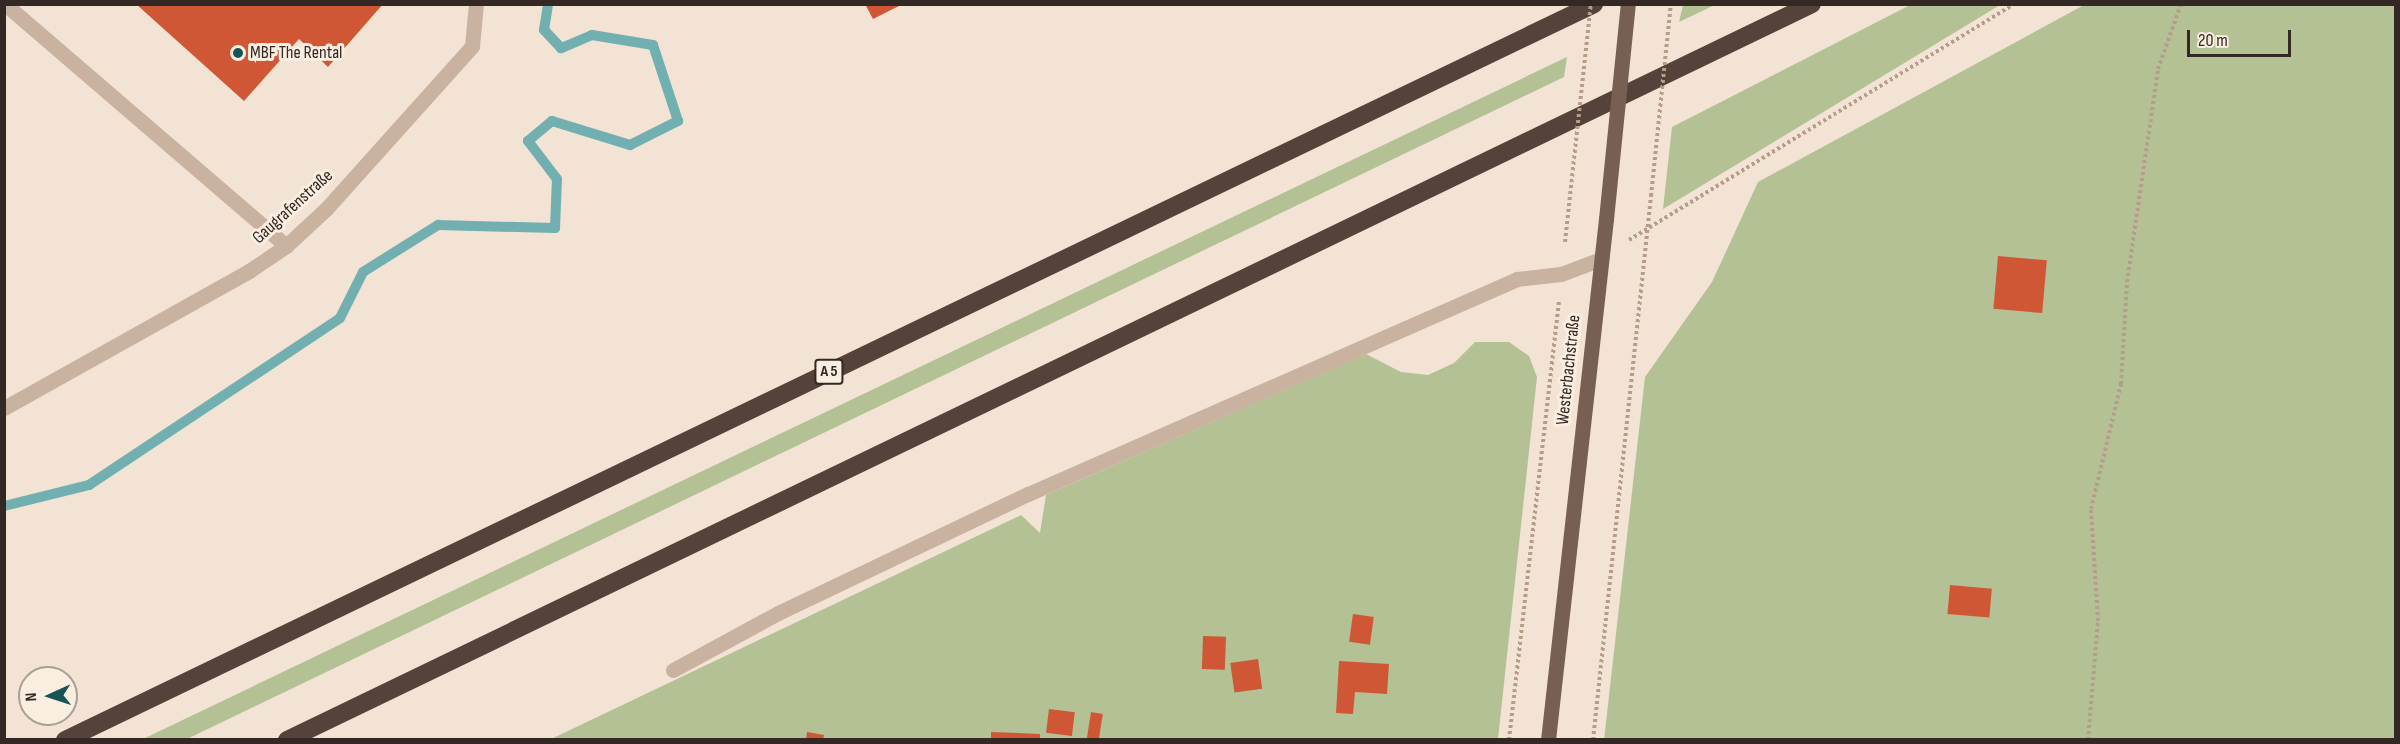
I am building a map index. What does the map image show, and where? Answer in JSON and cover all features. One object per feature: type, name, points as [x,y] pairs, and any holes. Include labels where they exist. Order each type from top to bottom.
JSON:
[{"type":"highway","name":"A 5","points":[[64,740],[1593,4]]},
{"type":"highway","points":[[287,740],[1812,4]]},
{"type":"main road","name":"Westerbachstraße","points":[[1548,740],[1628,4]]},
{"type":"street","points":[[5,4],[286,246]]},
{"type":"street","name":"Gaugrafenstraße","points":[[4,408],[249,271],[286,246],[326,209],[472,46],[476,4]]},
{"type":"street","points":[[673,670],[778,613],[1028,494],[1516,279],[1561,274],[1601,259]]},
{"type":"path","points":[[1509,740],[1593,4]]},
{"type":"path","points":[[1593,740],[1671,4]]},
{"type":"path","points":[[1601,259],[2014,4]]},
{"type":"path","points":[[2088,740],[2098,621],[2091,509],[2121,384],[2127,282],[2158,69],[2181,4]]},
{"type":"green space","points":[[1683,4],[1715,5],[1679,22]]},
{"type":"green space","points":[[1912,4],[2000,5],[1663,209],[1672,127]]},
{"type":"green space","points":[[2084,5],[2395,5],[2395,739],[1604,740],[1645,377],[1712,282],[1758,182]]},
{"type":"green space","points":[[1567,57],[1564,77],[187,739],[143,739]]},
{"type":"green space","points":[[1475,342],[1509,342],[1529,356],[1537,377],[1498,739],[549,740],[1021,515],[1040,533],[1046,495],[1366,354],[1401,372],[1428,375],[1454,363]]},
{"type":"building","name":"MBF The Rental","points":[[136,4],[383,4],[328,67],[299,39],[244,101]]},
{"type":"building","points":[[865,4],[903,4],[873,19]]},
{"type":"building","points":[[1998,256],[2047,260],[2042,313],[1993,309]]},
{"type":"building","points":[[1950,585],[1992,589],[1989,618],[1947,614]]},
{"type":"building","points":[[1353,614],[1374,617],[1370,645],[1349,642]]},
{"type":"building","points":[[1203,636],[1226,637],[1225,670],[1202,669]]},
{"type":"building","points":[[1258,659],[1262,689],[1234,693],[1230,663]]},
{"type":"building","points":[[1339,661],[1389,664],[1387,694],[1355,692],[1353,714],[1336,713]]},
{"type":"building","points":[[1049,709],[1075,712],[1072,736],[1046,733]]},
{"type":"building","points":[[1091,712],[1103,714],[1099,740],[1087,740]]},
{"type":"building","points":[[807,732],[824,735],[823,740],[806,740]]},
{"type":"building","points":[[991,732],[1040,734],[1040,740],[991,740]]},
{"type":"waterway","points":[[4,506],[89,485],[340,318],[363,272],[438,225],[555,228],[557,179],[528,141],[552,121],[630,145],[678,121],[653,45],[592,35],[561,48],[544,30],[548,4]]},
{"type":"place","name":"MBF The Rental","points":[[238,53]]}]
